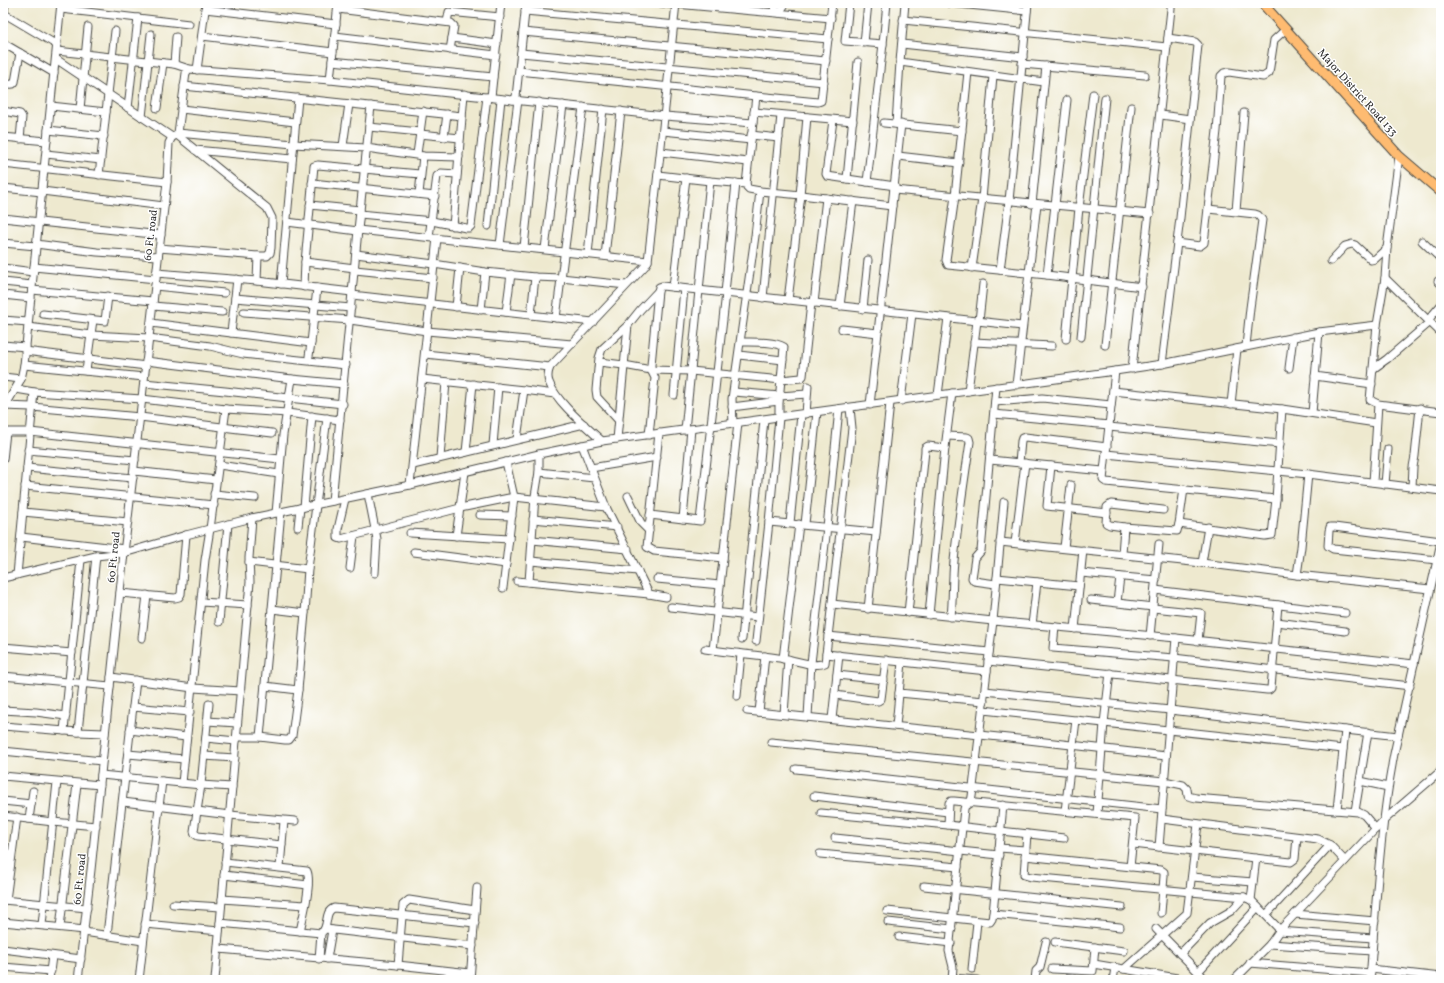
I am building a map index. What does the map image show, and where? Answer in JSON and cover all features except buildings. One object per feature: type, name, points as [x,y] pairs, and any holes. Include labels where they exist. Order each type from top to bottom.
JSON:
[{"type":"main road","name":"Major District Road 133","points":[[1262,3],[1399,156],[1441,192]]},
{"type":"street","points":[[5,3],[4,13],[57,48],[86,54],[174,64],[193,70],[330,80],[664,116],[753,123]]},
{"type":"street","points":[[310,205],[432,221],[466,228],[471,226],[496,55],[501,3]]},
{"type":"street","points":[[500,244],[526,3]]},
{"type":"street","points":[[661,3],[831,18]]},
{"type":"street","points":[[776,3],[776,13]]},
{"type":"street","points":[[776,13],[786,3]]},
{"type":"street","points":[[519,71],[818,102],[821,101],[822,98],[832,3]]},
{"type":"street","points":[[849,3],[845,41],[883,44]]},
{"type":"street","points":[[864,43],[868,3]]},
{"type":"street","points":[[867,182],[887,3]]},
{"type":"street","points":[[870,405],[898,156],[900,62],[905,3]]},
{"type":"street","points":[[949,3],[1027,12]]},
{"type":"street","points":[[1000,270],[1009,201],[1028,3]]},
{"type":"street","points":[[1132,369],[1161,115],[1171,3]]},
{"type":"street","points":[[602,441],[556,394],[549,382],[548,374],[550,367],[648,261],[676,4]]},
{"type":"street","points":[[4,407],[21,379],[24,365],[61,6],[189,24]]},
{"type":"street","points":[[205,6],[336,24]]},
{"type":"street","name":"60 Ft. road","points":[[78,980],[96,826],[124,551],[160,248],[167,182],[169,143],[176,135],[186,73],[193,70],[202,36],[205,6]]},
{"type":"street","points":[[330,80],[338,6],[451,23],[454,26],[450,50]]},
{"type":"street","points":[[525,11],[674,26],[828,39]]},
{"type":"street","points":[[447,22],[449,12],[500,17]]},
{"type":"street","points":[[128,108],[138,18]]},
{"type":"street","points":[[903,20],[1167,47]]},
{"type":"street","points":[[80,109],[88,27]]},
{"type":"street","points":[[1178,243],[1200,246],[1204,243],[1221,76],[1224,73],[1229,72],[1266,76],[1269,73],[1274,40],[1286,29]]},
{"type":"street","points":[[100,175],[114,31]]},
{"type":"street","points":[[523,32],[826,61]]},
{"type":"street","points":[[142,117],[151,34]]},
{"type":"street","points":[[202,36],[333,52]]},
{"type":"street","points":[[335,36],[496,55]]},
{"type":"street","points":[[174,64],[176,37]]},
{"type":"street","points":[[452,38],[497,44]]},
{"type":"street","points":[[1162,364],[1178,243],[1198,45],[1195,42],[1168,38]]},
{"type":"street","points":[[3,43],[54,73]]},
{"type":"street","points":[[902,44],[1022,60],[1046,66],[1146,76]]},
{"type":"street","points":[[3,84],[13,84],[15,82],[20,53]]},
{"type":"street","points":[[521,53],[824,82]]},
{"type":"street","points":[[56,59],[142,117],[176,135],[267,208],[272,218],[271,248],[270,253],[267,256],[160,248]]},
{"type":"street","points":[[332,61],[493,77]]},
{"type":"street","points":[[847,179],[858,62]]},
{"type":"street","points":[[900,62],[1044,82]]},
{"type":"street","points":[[157,108],[163,63]]},
{"type":"street","points":[[1016,385],[1035,204],[1046,66]]},
{"type":"street","points":[[968,72],[959,162],[946,263],[950,266],[1047,275],[1142,287]]},
{"type":"street","points":[[972,268],[982,199],[993,76]]},
{"type":"street","points":[[184,86],[462,116]]},
{"type":"street","points":[[453,226],[464,94]]},
{"type":"street","points":[[1066,339],[1078,208],[1093,94]]},
{"type":"street","points":[[756,96],[746,187],[749,189],[774,193],[892,206]]},
{"type":"street","points":[[281,284],[287,222],[287,202],[298,98]]},
{"type":"street","points":[[1081,338],[1105,98]]},
{"type":"street","points":[[488,226],[501,99]]},
{"type":"street","points":[[1047,275],[1067,100]]},
{"type":"street","points":[[524,247],[539,102]]},
{"type":"street","points":[[343,146],[349,104]]},
{"type":"street","points":[[545,249],[563,105]]},
{"type":"street","points":[[51,106],[106,112]]},
{"type":"street","points":[[332,501],[371,106]]},
{"type":"street","points":[[556,318],[583,107]]},
{"type":"street","points":[[1106,345],[1131,108]]},
{"type":"street","points":[[181,109],[296,122]]},
{"type":"street","points":[[588,254],[603,109]]},
{"type":"street","points":[[3,111],[20,114],[22,117],[20,138]]},
{"type":"street","points":[[419,194],[420,133],[423,111]]},
{"type":"street","points":[[605,256],[621,111]]},
{"type":"street","points":[[754,112],[853,122]]},
{"type":"street","points":[[1236,212],[1244,113]]},
{"type":"street","points":[[444,137],[447,114]]},
{"type":"street","points":[[764,298],[781,115]]},
{"type":"street","points":[[1161,115],[1190,119]]},
{"type":"street","points":[[788,300],[807,117]]},
{"type":"street","points":[[833,120],[826,174],[830,178],[847,179],[894,188],[955,196],[1150,214]]},
{"type":"street","points":[[884,123],[962,131]]},
{"type":"street","points":[[369,127],[460,138]]},
{"type":"street","points":[[48,130],[104,136]]},
{"type":"street","points":[[663,131],[751,138],[779,138]]},
{"type":"street","points":[[176,135],[293,144],[343,146],[420,155],[459,157]]},
{"type":"street","points":[[3,137],[47,141]]},
{"type":"street","points":[[195,150],[292,159]]},
{"type":"street","points":[[661,152],[748,162]]},
{"type":"street","points":[[46,154],[101,160]]},
{"type":"street","points":[[898,156],[959,162]]},
{"type":"street","points":[[1399,156],[1387,248],[1385,278],[1377,325],[1370,400],[1378,404],[1420,408],[1441,412]]},
{"type":"street","points":[[3,164],[167,182]]},
{"type":"street","points":[[304,286],[313,168],[315,165],[420,174]]},
{"type":"street","points":[[430,237],[437,176],[439,174],[457,174]]},
{"type":"street","points":[[658,175],[746,184]]},
{"type":"street","points":[[673,288],[686,178]]},
{"type":"street","points":[[683,519],[691,371],[710,181]]},
{"type":"street","points":[[312,183],[435,196]]},
{"type":"street","points":[[650,515],[697,522],[700,521],[701,518],[718,374],[736,183]]},
{"type":"street","points":[[3,188],[164,206]]},
{"type":"street","points":[[713,650],[735,423],[732,407],[760,191]]},
{"type":"street","points":[[599,362],[651,370],[691,371],[781,380],[801,378],[803,376],[826,198]]},
{"type":"street","points":[[840,306],[853,201]]},
{"type":"street","points":[[1208,209],[1258,214],[1262,220],[1246,346]]},
{"type":"street","points":[[3,218],[161,235]]},
{"type":"street","points":[[287,222],[308,226],[500,244],[648,261]]},
{"type":"street","points":[[410,485],[437,238]]},
{"type":"street","points":[[1422,242],[1441,259]]},
{"type":"street","points":[[3,243],[158,256]]},
{"type":"street","points":[[1331,261],[1345,246],[1352,244],[1371,260],[1375,259],[1387,248]]},
{"type":"street","points":[[356,254],[485,272],[626,285]]},
{"type":"street","points":[[257,281],[258,256]]},
{"type":"street","points":[[863,308],[868,260]]},
{"type":"street","points":[[305,262],[433,278]]},
{"type":"street","points":[[3,268],[156,279],[236,279],[304,286],[430,304],[593,322]]},
{"type":"street","points":[[456,307],[460,268]]},
{"type":"street","points":[[481,310],[485,272]]},
{"type":"street","points":[[506,312],[511,274]]},
{"type":"street","points":[[531,315],[535,277]]},
{"type":"street","points":[[1385,278],[1440,330]]},
{"type":"street","points":[[156,279],[224,293]]},
{"type":"street","points":[[231,333],[236,279]]},
{"type":"street","points":[[3,282],[32,288],[108,296],[222,312]]},
{"type":"street","points":[[968,391],[974,342],[984,284]]},
{"type":"street","points":[[619,421],[597,397],[596,390],[600,353],[602,349],[628,326],[640,310],[658,291],[659,287],[662,286],[1022,326]]},
{"type":"street","points":[[309,356],[317,288]]},
{"type":"street","points":[[674,395],[684,289]]},
{"type":"street","points":[[648,435],[655,378],[651,370],[658,291]]},
{"type":"street","points":[[3,294],[31,298]]},
{"type":"street","points":[[43,314],[105,321],[108,296]]},
{"type":"street","points":[[235,298],[351,308]]},
{"type":"street","points":[[1373,369],[1387,359],[1430,320],[1441,305]]},
{"type":"street","points":[[244,312],[350,320],[427,331],[572,344]]},
{"type":"street","points":[[901,401],[912,314]]},
{"type":"street","points":[[938,396],[948,318]]},
{"type":"street","points":[[3,320],[91,335],[149,338],[210,346],[243,354],[346,365]]},
{"type":"street","points":[[86,371],[93,320]]},
{"type":"street","points":[[151,323],[311,343]]},
{"type":"street","points":[[3,578],[96,556],[124,551],[252,518],[410,485],[539,454],[602,441],[1132,369],[1319,332],[1377,325]]},
{"type":"street","points":[[617,439],[628,326]]},
{"type":"street","points":[[842,330],[878,333]]},
{"type":"street","points":[[1312,413],[1319,332]]},
{"type":"street","points":[[1289,368],[1293,337]]},
{"type":"street","points":[[741,342],[782,345],[784,350],[769,522],[756,641]]},
{"type":"street","points":[[974,342],[1052,346]]},
{"type":"street","points":[[3,344],[88,359],[146,363],[344,384]]},
{"type":"street","points":[[1231,404],[1237,349]]},
{"type":"street","points":[[425,354],[550,367]]},
{"type":"street","points":[[739,355],[783,360]]},
{"type":"street","points":[[24,365],[86,371],[144,380],[342,404]]},
{"type":"street","points":[[1115,371],[1103,480],[1106,482],[1276,499]]},
{"type":"street","points":[[1315,376],[1372,384]]},
{"type":"street","points":[[3,377],[21,379]]},
{"type":"street","points":[[260,737],[276,566],[280,460],[292,379]]},
{"type":"street","points":[[422,379],[556,394]]},
{"type":"street","points":[[440,458],[446,382]]},
{"type":"street","points":[[466,452],[472,384]]},
{"type":"street","points":[[790,523],[808,386]]},
{"type":"street","points":[[493,445],[498,387]]},
{"type":"street","points":[[996,387],[981,551],[975,558],[972,578],[974,581],[1037,582],[1079,586]]},
{"type":"street","points":[[16,389],[34,392],[142,399],[226,409],[287,413],[340,420]]},
{"type":"street","points":[[517,439],[524,390]]},
{"type":"street","points":[[1113,391],[1282,409],[1376,422]]},
{"type":"street","points":[[17,575],[34,392]]},
{"type":"street","points":[[734,392],[779,398]]},
{"type":"street","points":[[732,407],[807,394]]},
{"type":"street","points":[[929,615],[945,448],[952,394]]},
{"type":"street","points":[[995,402],[1042,398],[1111,405]]},
{"type":"street","points":[[868,609],[890,403]]},
{"type":"street","points":[[1373,482],[1378,404]]},
{"type":"street","points":[[4,407],[32,407],[140,417],[272,433]]},
{"type":"street","points":[[705,650],[765,656],[811,664],[822,665],[825,663],[852,428],[850,408]]},
{"type":"street","points":[[1412,487],[1420,408]]},
{"type":"street","points":[[182,783],[205,560],[214,504],[214,494],[226,409]]},
{"type":"street","points":[[808,717],[811,664],[839,409]]},
{"type":"street","points":[[1180,524],[1269,536],[1272,534],[1282,409]]},
{"type":"street","points":[[784,714],[786,659],[817,412]]},
{"type":"street","points":[[994,414],[1280,444]]},
{"type":"street","points":[[298,527],[302,508],[312,416]]},
{"type":"street","points":[[206,738],[236,739],[260,737],[289,740],[292,736],[298,690],[308,569],[327,418]]},
{"type":"street","points":[[742,639],[743,615],[764,420]]},
{"type":"street","points":[[413,465],[584,424]]},
{"type":"street","points":[[3,460],[4,432],[30,432],[220,452],[280,460]]},
{"type":"street","points":[[659,434],[647,547],[650,550],[723,558]]},
{"type":"street","points":[[947,436],[967,437],[969,438],[970,442],[958,524],[951,617]]},
{"type":"street","points":[[1015,543],[1022,463],[1021,441],[1022,438],[1025,437],[1107,450],[1441,490]]},
{"type":"street","points":[[582,446],[606,507],[650,594]]},
{"type":"street","points":[[908,613],[924,451],[928,446],[945,448]]},
{"type":"street","points":[[1385,484],[1388,449]]},
{"type":"street","points":[[28,450],[135,460]]},
{"type":"street","points":[[529,582],[533,519],[539,472],[539,454]]},
{"type":"street","points":[[591,468],[657,457]]},
{"type":"street","points":[[990,460],[1104,470]]},
{"type":"street","points":[[503,588],[514,497],[506,462]]},
{"type":"street","points":[[219,465],[279,474]]},
{"type":"street","points":[[1051,466],[1047,506],[1106,513]]},
{"type":"street","points":[[27,468],[216,480]]},
{"type":"street","points":[[456,536],[465,472]]},
{"type":"street","points":[[539,472],[594,478]]},
{"type":"street","points":[[1297,576],[1302,543],[1308,474]]},
{"type":"street","points":[[1064,548],[1071,485]]},
{"type":"street","points":[[25,486],[214,504]]},
{"type":"street","points":[[1163,510],[1111,504],[1107,507],[1106,520],[1108,524],[1124,527],[1174,531],[1179,529],[1184,489]]},
{"type":"street","points":[[214,494],[255,498]]},
{"type":"street","points":[[368,494],[377,539],[375,573]]},
{"type":"street","points":[[628,496],[640,523],[649,531]]},
{"type":"street","points":[[345,499],[337,535],[338,538],[341,539],[460,508],[514,497],[606,507]]},
{"type":"street","points":[[977,980],[952,979],[953,967],[950,957],[950,942],[964,809],[965,806],[969,805],[971,802],[974,787],[993,621],[1004,502]]},
{"type":"street","points":[[23,512],[128,522]]},
{"type":"street","points":[[480,514],[512,516]]},
{"type":"street","points":[[215,980],[219,949],[219,927],[250,582],[249,558],[252,518]]},
{"type":"street","points":[[533,519],[617,528]]},
{"type":"street","points":[[769,522],[876,532]]},
{"type":"street","points":[[219,622],[228,524]]},
{"type":"street","points":[[1122,554],[1124,527]]},
{"type":"street","points":[[1202,563],[1208,527]]},
{"type":"street","points":[[1370,974],[1383,821],[1388,787],[1441,542],[1334,527],[1330,528],[1329,531],[1328,546],[1333,549],[1437,560]]},
{"type":"street","points":[[410,533],[509,539]]},
{"type":"street","points":[[120,593],[177,598],[180,595],[186,535]]},
{"type":"street","points":[[350,568],[354,536]]},
{"type":"street","points":[[21,537],[124,551]]},
{"type":"street","points":[[532,540],[628,549]]},
{"type":"street","points":[[1000,542],[1202,563],[1297,576],[1430,589]]},
{"type":"street","points":[[1150,636],[1159,544]]},
{"type":"street","points":[[1075,629],[1083,550]]},
{"type":"street","points":[[414,552],[506,564]]},
{"type":"street","points":[[78,732],[96,556]]},
{"type":"street","points":[[64,731],[81,560]]},
{"type":"street","points":[[531,561],[638,571]]},
{"type":"street","points":[[250,562],[308,569]]},
{"type":"street","points":[[1081,573],[1156,580]]},
{"type":"street","points":[[1117,602],[1120,577]]},
{"type":"street","points":[[657,579],[720,585]]},
{"type":"street","points":[[517,581],[650,594],[666,597]]},
{"type":"street","points":[[1032,625],[1037,582]]},
{"type":"street","points":[[1155,590],[1345,613]]},
{"type":"street","points":[[142,638],[147,595]]},
{"type":"street","points":[[1091,600],[1201,613],[1198,641]]},
{"type":"street","points":[[201,602],[221,602],[248,605]]},
{"type":"street","points":[[832,604],[908,613],[1176,638],[1414,664]]},
{"type":"street","points":[[988,661],[1270,690],[1278,605]]},
{"type":"street","points":[[671,607],[717,611],[758,617]]},
{"type":"street","points":[[272,609],[305,613]]},
{"type":"street","points":[[1277,622],[1344,631]]},
{"type":"street","points":[[1055,627],[1053,648],[1174,658],[1410,686]]},
{"type":"street","points":[[828,636],[989,652]]},
{"type":"street","points":[[1159,847],[1176,638]]},
{"type":"street","points":[[3,647],[72,653]]},
{"type":"street","points":[[737,696],[741,654]]},
{"type":"street","points":[[826,654],[987,671]]},
{"type":"street","points":[[832,719],[839,655]]},
{"type":"street","points":[[759,712],[765,656]]},
{"type":"street","points":[[835,695],[878,700],[881,699],[886,660]]},
{"type":"street","points":[[896,726],[902,662]]},
{"type":"street","points":[[1097,814],[1099,775],[1110,673]]},
{"type":"street","points":[[3,676],[110,686]]},
{"type":"street","points":[[837,676],[884,680]]},
{"type":"street","points":[[111,677],[193,688],[241,691]]},
{"type":"street","points":[[107,935],[136,680]]},
{"type":"street","points":[[264,686],[298,690]]},
{"type":"street","points":[[985,691],[1398,736]]},
{"type":"street","points":[[899,693],[984,701]]},
{"type":"street","points":[[209,704],[201,786],[194,831],[195,834],[198,836],[282,845]]},
{"type":"street","points":[[133,707],[190,712]]},
{"type":"street","points":[[3,710],[66,716]]},
{"type":"street","points":[[983,710],[1343,749]]},
{"type":"street","points":[[747,711],[980,734],[1166,756]]},
{"type":"street","points":[[1065,811],[1076,720]]},
{"type":"street","points":[[207,721],[237,723]]},
{"type":"street","points":[[3,726],[105,733]]},
{"type":"street","points":[[130,730],[186,737]]},
{"type":"street","points":[[1337,810],[1345,730]]},
{"type":"street","points":[[1355,811],[1368,732]]},
{"type":"street","points":[[772,742],[1164,781],[1183,785],[1187,789],[1188,796],[1196,798],[1355,811],[1364,816],[1376,829]]},
{"type":"street","points":[[3,751],[102,761]]},
{"type":"street","points":[[128,754],[184,759]]},
{"type":"street","points":[[204,756],[235,758]]},
{"type":"street","points":[[796,769],[1066,797],[1162,809]]},
{"type":"street","points":[[1234,980],[1270,944],[1279,931],[1383,821],[1441,771]]},
{"type":"street","points":[[101,775],[201,786],[232,787]]},
{"type":"street","points":[[3,776],[100,785]]},
{"type":"street","points":[[139,980],[162,781]]},
{"type":"street","points":[[1360,781],[1388,787]]},
{"type":"street","points":[[42,926],[57,782]]},
{"type":"street","points":[[60,927],[77,784]]},
{"type":"street","points":[[28,819],[33,791]]},
{"type":"street","points":[[814,796],[948,812]]},
{"type":"street","points":[[3,801],[31,804]]},
{"type":"street","points":[[948,825],[949,803],[951,801],[1135,818],[1130,867]]},
{"type":"street","points":[[123,802],[284,821],[295,821]]},
{"type":"street","points":[[887,911],[977,922],[990,922],[993,914],[1003,805]]},
{"type":"street","points":[[821,813],[962,826],[1001,832],[1064,838]]},
{"type":"street","points":[[3,816],[96,826]]},
{"type":"street","points":[[17,817],[5,900],[87,908]]},
{"type":"street","points":[[1162,819],[1318,838],[1330,845],[1345,862]]},
{"type":"street","points":[[280,867],[284,821]]},
{"type":"street","points":[[1124,969],[1187,913],[1198,824]]},
{"type":"street","points":[[1027,834],[1023,869],[1024,875],[1031,877],[1190,893],[1244,897],[1251,900],[1279,931],[1373,938]]},
{"type":"street","points":[[1133,844],[1293,862],[1297,836]]},
{"type":"street","points":[[834,838],[960,851],[1026,853],[1161,870],[1164,872],[1160,913]]},
{"type":"street","points":[[1266,915],[1330,845]]},
{"type":"street","points":[[820,854],[958,867]]},
{"type":"street","points":[[1251,900],[1256,858]]},
{"type":"street","points":[[225,862],[307,871],[309,874],[308,885],[300,931]]},
{"type":"street","points":[[224,875],[308,885]]},
{"type":"street","points":[[1192,877],[1253,882]]},
{"type":"street","points":[[924,886],[1122,907]]},
{"type":"street","points":[[219,949],[398,965],[470,977],[477,888]]},
{"type":"street","points":[[1180,954],[1210,923],[1231,911],[1244,897]]},
{"type":"street","points":[[222,899],[305,905]]},
{"type":"street","points":[[398,965],[403,905],[408,900],[475,910]]},
{"type":"street","points":[[174,904],[221,907]]},
{"type":"street","points":[[1198,972],[1258,907]]},
{"type":"street","points":[[319,958],[326,931],[328,913],[334,908],[475,923]]},
{"type":"street","points":[[993,914],[1120,927]]},
{"type":"street","points":[[1295,914],[1375,921]]},
{"type":"street","points":[[3,922],[60,927],[143,941]]},
{"type":"street","points":[[888,922],[952,929]]},
{"type":"street","points":[[972,969],[977,922]]},
{"type":"street","points":[[145,924],[326,931],[473,946]]},
{"type":"street","points":[[1156,929],[1206,980]]},
{"type":"street","points":[[326,931],[327,959]]},
{"type":"street","points":[[899,937],[950,942]]},
{"type":"street","points":[[1035,980],[1036,971],[1040,967],[1046,942]]},
{"type":"street","points":[[1055,942],[1124,951]]},
{"type":"street","points":[[1270,944],[1372,951]]},
{"type":"street","points":[[1052,969],[1092,972],[1095,947]]},
{"type":"street","points":[[3,949],[81,959]]},
{"type":"street","points":[[49,980],[52,956]]},
{"type":"street","points":[[1250,963],[1370,974],[1441,977]]},
{"type":"street","points":[[1094,964],[1183,980]]},
{"type":"street","points":[[3,967],[50,971]]},
{"type":"street","points":[[1113,980],[1116,968]]}]
